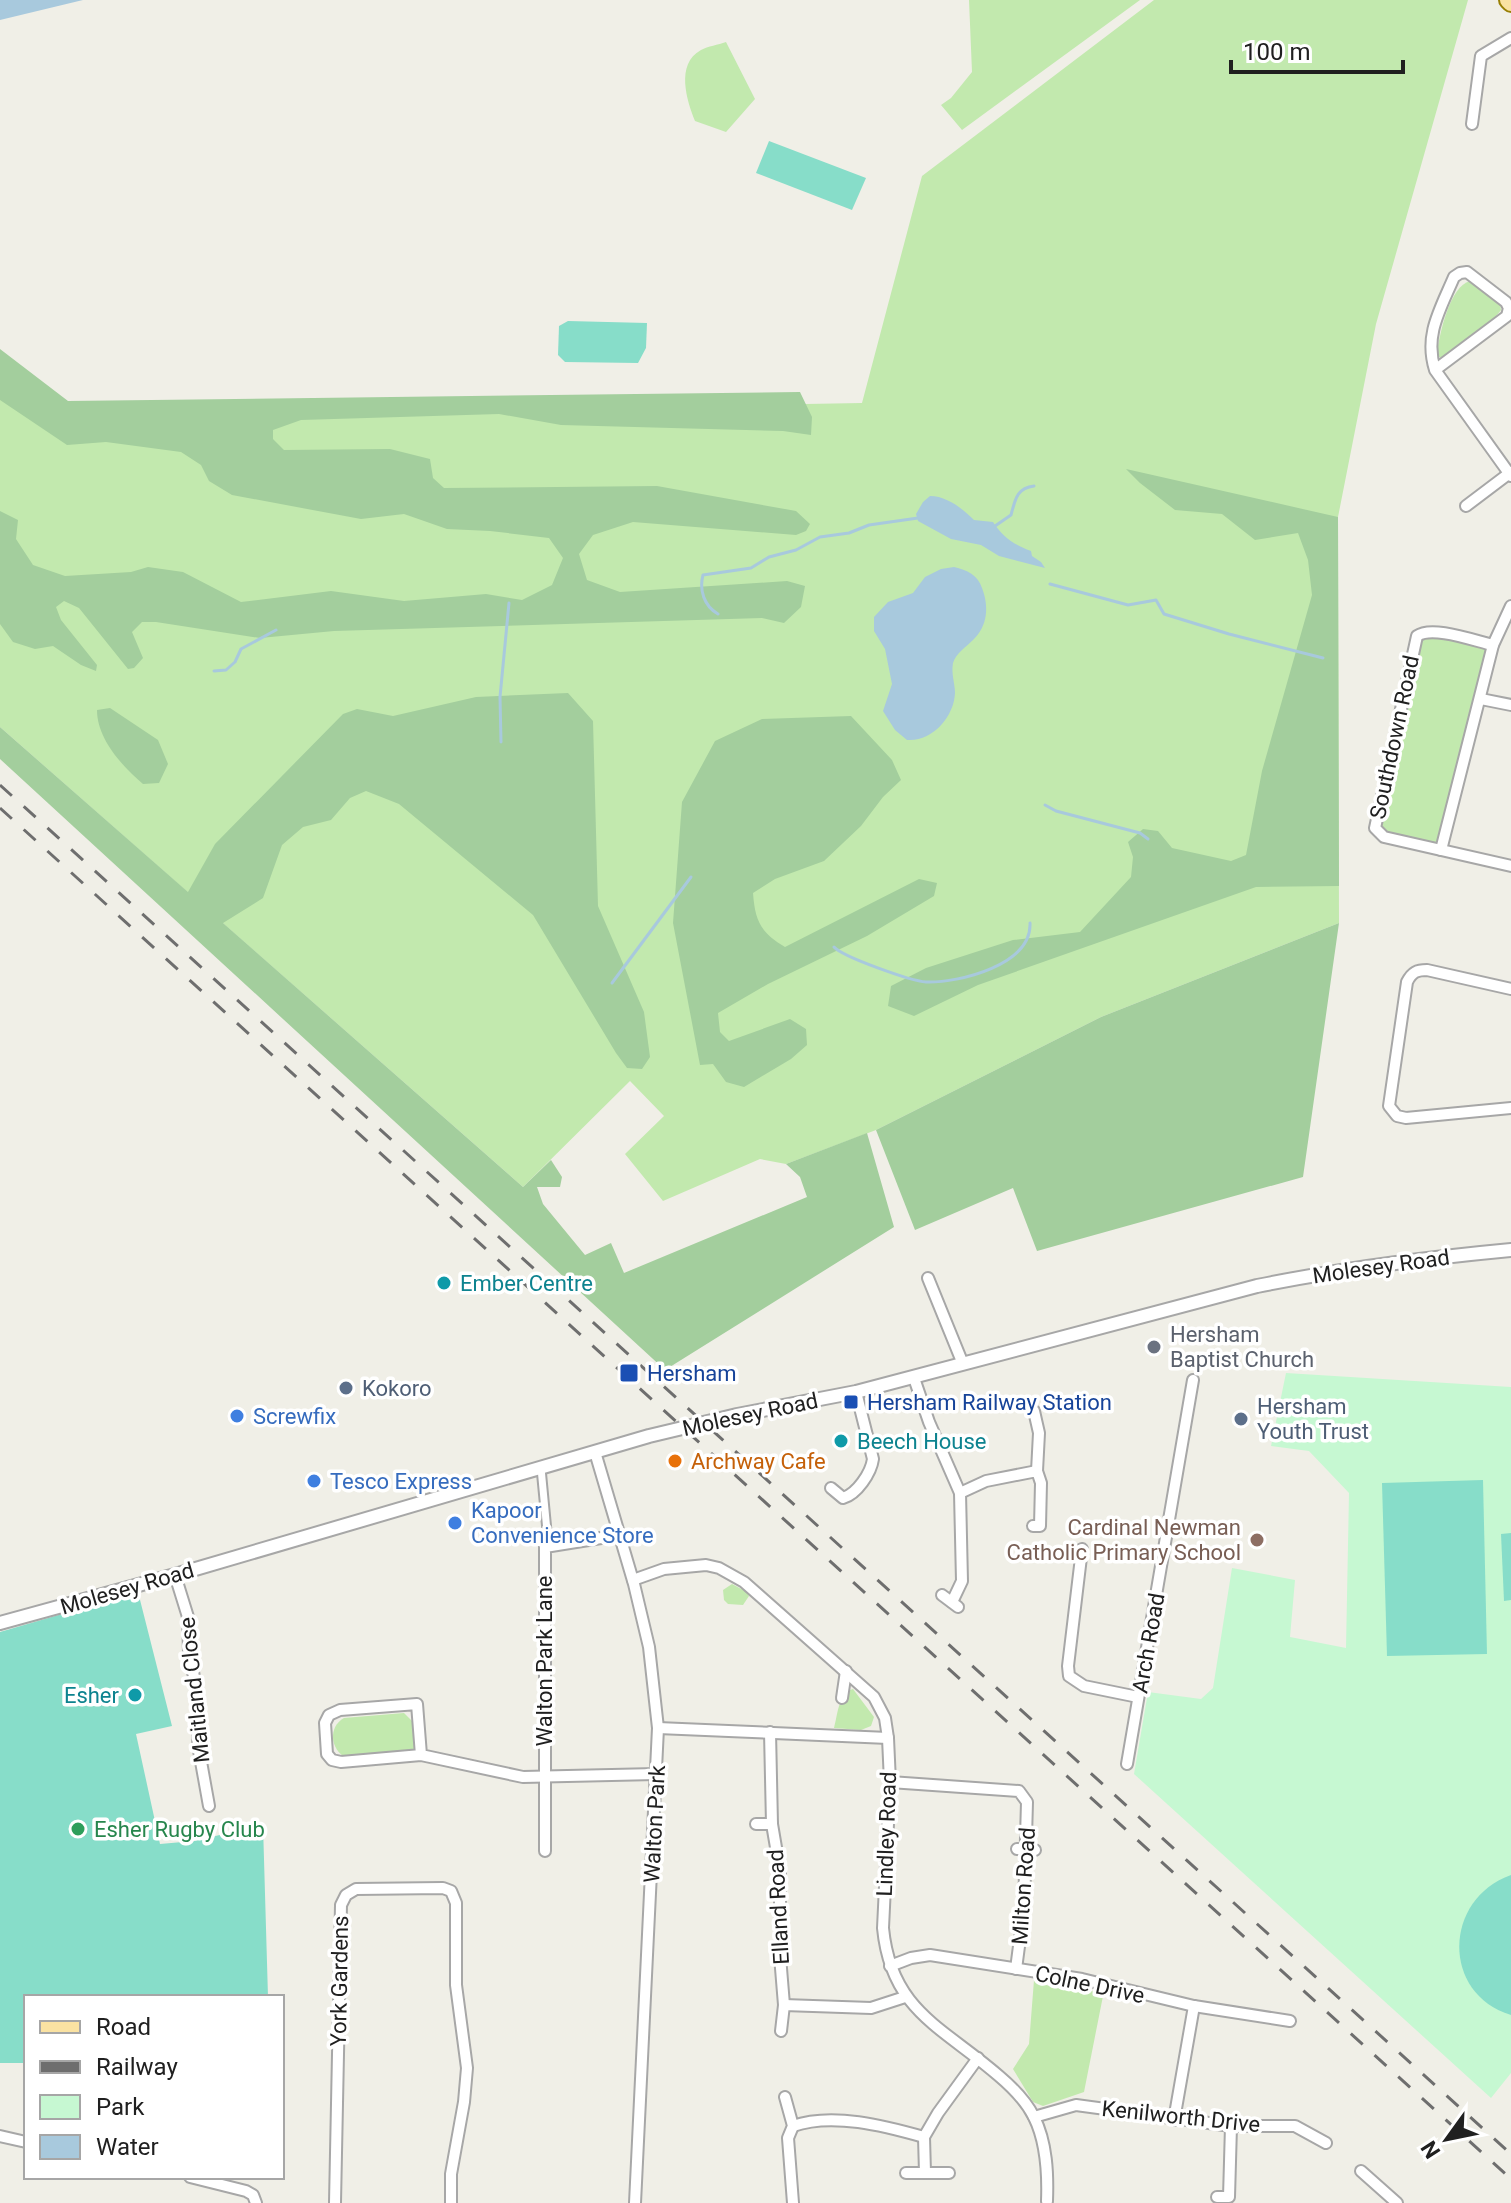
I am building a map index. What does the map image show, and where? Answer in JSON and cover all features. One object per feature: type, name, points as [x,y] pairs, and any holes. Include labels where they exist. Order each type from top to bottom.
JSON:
[{"type":"street","points":[[1472,124],[1481,56],[1511,38]]},
{"type":"street","points":[[1435,370],[1507,316],[1509,308],[1506,302],[1467,272],[1454,277],[1434,325],[1430,353],[1435,370],[1510,474],[1466,506]]},
{"type":"street","points":[[1511,606],[1493,645],[1441,850],[1511,866]]},
{"type":"street","name":"Southdown Road","points":[[1441,850],[1384,837],[1375,828],[1414,641],[1421,632],[1433,631],[1493,645]]},
{"type":"street","points":[[1481,699],[1511,705]]},
{"type":"street","points":[[1511,989],[1427,970],[1418,970],[1410,975],[1389,1106],[1397,1116],[1406,1118],[1511,1108]]},
{"type":"street","name":"Molesey Road","points":[[0,1623],[595,1452],[737,1415],[914,1378],[1257,1286],[1437,1257],[1511,1250]]},
{"type":"street","points":[[928,1278],[963,1364]]},
{"type":"street","points":[[914,1378],[929,1422],[960,1493],[962,1581],[955,1605],[942,1595]]},
{"type":"street","name":"Arch Road","points":[[1127,1764],[1193,1380]]},
{"type":"street","points":[[831,1488],[843,1498],[850,1497],[872,1469],[873,1459],[856,1392]]},
{"type":"street","points":[[1033,1526],[1040,1526],[1041,1483],[1037,1471],[1039,1433],[1034,1411]]},
{"type":"street","name":"Walton Park","points":[[595,1452],[633,1580],[654,1672],[658,1728],[635,2203]]},
{"type":"street","points":[[541,1468],[547,1531],[545,1547]]},
{"type":"street","points":[[960,1493],[986,1481],[1037,1471]]},
{"type":"street","name":"Walton Park Lane","points":[[545,1851],[545,1547],[601,1538],[618,1532]]},
{"type":"street","points":[[1082,1549],[1069,1676],[1084,1686],[1138,1697]]},
{"type":"street","name":"Lindley Road","points":[[633,1580],[684,1565],[719,1568],[744,1582],[874,1697],[885,1718],[888,1738],[890,1782],[883,1928],[890,1966],[905,1997],[924,2018],[978,2058],[1021,2098],[1034,2117],[1043,2144],[1048,2175],[1047,2201]]},
{"type":"street","name":"Maitland Close","points":[[175,1575],[188,1617],[189,1653],[200,1705],[198,1745],[209,1806]]},
{"type":"street","points":[[842,1698],[846,1671]]},
{"type":"street","points":[[421,1755],[417,1704],[340,1710],[329,1715],[325,1723],[327,1754],[332,1760],[341,1762],[421,1755],[523,1777],[656,1774]]},
{"type":"street","points":[[658,1728],[888,1738]]},
{"type":"street","points":[[770,1732],[772,1824]]},
{"type":"street","name":"Milton Road","points":[[890,1782],[1019,1791],[1027,1802],[1024,1908],[1016,1969]]},
{"type":"street","name":"Elland Road","points":[[756,1824],[772,1824],[780,1871],[780,1956],[784,2005],[781,2031]]},
{"type":"street","name":"York Gardens","points":[[335,2203],[341,1905],[346,1895],[356,1889],[443,1888],[451,1891],[456,1903],[456,1985],[467,2068],[451,2174],[451,2203]]},
{"type":"street","name":"Colne Drive","points":[[890,1966],[930,1955],[1082,1979],[1194,2006],[1290,2021]]},
{"type":"street","points":[[784,2005],[871,2008],[905,1997]]},
{"type":"street","points":[[1174,2120],[1194,2006]]},
{"type":"street","points":[[925,2173],[924,2137],[978,2058]]},
{"type":"street","points":[[785,2097],[793,2126],[788,2138],[793,2203]]},
{"type":"street","name":"Kenilworth Drive","points":[[1034,2117],[1076,2105],[1231,2126],[1295,2126],[1326,2143]]},
{"type":"street","points":[[793,2126],[803,2122],[868,2121],[924,2137]]},
{"type":"street","points":[[1217,2197],[1230,2200],[1231,2126]]},
{"type":"street","points":[[0,2136],[24,2142]]},
{"type":"street","points":[[1361,2171],[1397,2203]]},
{"type":"street","points":[[906,2173],[949,2173]]},
{"type":"street","points":[[198,2179],[246,2191],[253,2195],[256,2203]]},
{"type":"green space","points":[[969,0],[1140,0],[962,130],[941,105],[951,98],[972,72]]},
{"type":"green space","points":[[1154,0],[1468,0],[1376,324],[1338,517],[1339,923],[1101,1017],[876,1130],[786,1164],[760,1159],[663,1201],[625,1154],[664,1116],[630,1081],[523,1187],[0,727],[0,397],[71,416],[862,403],[922,176]]},
{"type":"green space","points":[[726,42],[755,99],[726,132],[695,121],[685,83],[688,64],[693,56]]},
{"type":"green space","points":[[769,141],[866,178],[852,210],[756,173]]},
{"type":"green space","points":[[1470,281],[1500,303],[1501,310],[1489,325],[1444,358],[1439,357],[1438,343],[1447,311],[1457,291]]},
{"type":"green space","points":[[568,321],[647,323],[646,348],[638,363],[565,362],[558,355],[559,326]]},
{"type":"green space","points":[[0,349],[68,401],[800,392],[812,417],[811,435],[783,431],[561,425],[499,414],[301,420],[273,430],[273,439],[284,450],[390,449],[430,459],[433,478],[444,488],[657,486],[796,511],[810,524],[806,531],[796,535],[633,522],[593,535],[579,554],[587,580],[620,592],[787,581],[805,586],[801,607],[784,623],[762,618],[334,631],[260,638],[142,622],[132,632],[143,658],[134,668],[128,669],[79,608],[64,601],[56,607],[61,620],[97,665],[96,671],[53,646],[35,649],[13,642],[0,624],[0,511],[18,520],[16,539],[33,565],[65,576],[131,572],[148,567],[183,572],[241,602],[331,591],[404,601],[486,594],[522,600],[552,585],[563,558],[549,538],[447,529],[404,514],[361,519],[232,495],[209,481],[201,465],[181,452],[106,442],[67,445],[0,400]]},
{"type":"green space","points":[[1126,469],[1338,517],[1339,886],[1256,887],[978,985],[914,1016],[888,1006],[891,986],[926,968],[1013,940],[1080,932],[1131,877],[1133,857],[1128,842],[1143,829],[1158,831],[1172,848],[1231,861],[1246,855],[1262,771],[1312,595],[1308,560],[1298,533],[1255,540],[1222,514],[1175,510]]},
{"type":"green space","points":[[1421,632],[1493,645],[1441,850],[1384,837],[1375,822]]},
{"type":"green space","points":[[568,693],[593,721],[598,906],[644,1012],[650,1057],[642,1069],[627,1068],[616,1053],[533,915],[399,804],[366,791],[350,798],[331,820],[303,827],[282,845],[263,898],[223,923],[523,1187],[551,1160],[562,1177],[560,1187],[537,1187],[543,1204],[585,1255],[611,1243],[624,1273],[807,1197],[800,1177],[786,1164],[867,1133],[894,1227],[665,1370],[0,759],[0,727],[188,892],[215,844],[343,714],[357,709],[393,716],[476,697]]},
{"type":"green space","points":[[110,708],[158,740],[168,764],[159,783],[143,784],[112,751],[101,731],[97,710]]},
{"type":"green space","points":[[851,716],[892,760],[901,780],[883,797],[861,826],[824,861],[775,879],[753,893],[758,919],[770,937],[785,947],[919,879],[937,883],[934,896],[867,936],[768,984],[718,1013],[720,1032],[729,1041],[790,1019],[806,1029],[807,1045],[791,1059],[744,1087],[726,1082],[713,1064],[700,1065],[673,923],[682,802],[715,741],[762,719]]},
{"type":"green space","points":[[1339,923],[1303,1177],[1037,1251],[1013,1188],[915,1230],[876,1130],[1101,1017]]},
{"type":"green space","points":[[1286,1373],[1511,1387],[1511,2073],[1491,2098],[1134,1774],[1148,1692],[1201,1699],[1213,1688],[1232,1568],[1295,1580],[1290,1637],[1346,1648],[1349,1493],[1309,1451],[1271,1446]]},
{"type":"green space","points":[[1483,1480],[1487,1654],[1387,1656],[1382,1483]]},
{"type":"green space","points":[[1511,1533],[1511,1600],[1504,1601],[1501,1534]]},
{"type":"green space","points":[[732,1584],[747,1592],[749,1596],[743,1605],[728,1604],[724,1600],[723,1590]]},
{"type":"green space","name":"Esher Rugby Club","points":[[138,1592],[172,1726],[136,1734],[160,1844],[194,1841],[263,1825],[268,1995],[24,1995],[24,2063],[0,2063],[0,1632]]},
{"type":"green space","points":[[853,1689],[874,1717],[871,1726],[861,1730],[834,1728],[841,1700]]},
{"type":"green space","points":[[404,1713],[415,1724],[416,1747],[411,1753],[346,1758],[334,1744],[333,1732],[344,1718]]},
{"type":"green space","points":[[1511,1875],[1511,2015],[1488,2004],[1472,1988],[1462,1968],[1459,1946],[1463,1924],[1472,1904],[1489,1887]]},
{"type":"green space","points":[[1034,1980],[1060,1989],[1087,1989],[1103,1996],[1084,2092],[1043,2106],[1033,2102],[1013,2069],[1029,2044]]},
{"type":"water","points":[[0,0],[83,0],[0,20]]},
{"type":"water","points":[[930,496],[948,501],[974,520],[993,522],[1009,540],[1031,551],[1032,556],[1045,568],[999,556],[981,545],[951,539],[918,521],[916,514]]},
{"type":"water","points":[[954,567],[971,574],[980,583],[986,602],[986,616],[978,634],[953,663],[954,702],[946,719],[925,737],[907,740],[895,730],[883,711],[892,684],[885,649],[874,631],[874,617],[888,602],[913,593],[925,577]]},
{"type":"waterway","points":[[995,526],[1011,515],[1020,492],[1034,486]]},
{"type":"waterway","points":[[718,614],[709,607],[704,597],[703,575],[751,568],[769,557],[796,550],[820,537],[849,533],[869,525],[918,518]]},
{"type":"waterway","points":[[1050,584],[1128,605],[1156,600],[1164,614],[1323,658]]},
{"type":"waterway","points":[[501,742],[500,697],[509,603]]},
{"type":"waterway","points":[[214,671],[226,670],[235,662],[241,649],[276,630]]},
{"type":"waterway","points":[[1045,805],[1056,811],[1140,833],[1148,839]]},
{"type":"waterway","points":[[612,983],[691,877]]},
{"type":"waterway","points":[[834,947],[850,957],[893,973],[918,981],[940,981],[974,975],[1007,960],[1027,938],[1030,923]]},
{"type":"railway","points":[[0,785],[1511,2154]]},
{"type":"railway","points":[[0,808],[1511,2179]]},
{"type":"place","name":"Ember Centre","points":[[444,1283]]},
{"type":"place","name":"Hersham Baptist Church","points":[[1154,1347]]},
{"type":"place","name":"Hersham","points":[[629,1373]]},
{"type":"place","name":"Kokoro","points":[[346,1388]]},
{"type":"place","name":"Hersham Railway Station","points":[[851,1402]]},
{"type":"place","name":"Screwfix","points":[[237,1416]]},
{"type":"place","name":"Hersham Youth Trust","points":[[1241,1419]]},
{"type":"place","name":"Beech House","points":[[841,1441]]},
{"type":"place","name":"Archway Cafe","points":[[675,1461]]},
{"type":"place","name":"Tesco Express","points":[[314,1481]]},
{"type":"place","name":"Kapoor Convenience Store","points":[[455,1523]]},
{"type":"place","name":"Cardinal Newman Catholic Primary School","points":[[1257,1540]]},
{"type":"place","name":"Esher","points":[[135,1695]]},
{"type":"place","name":"Esher Rugby Club","points":[[78,1829]]}]
